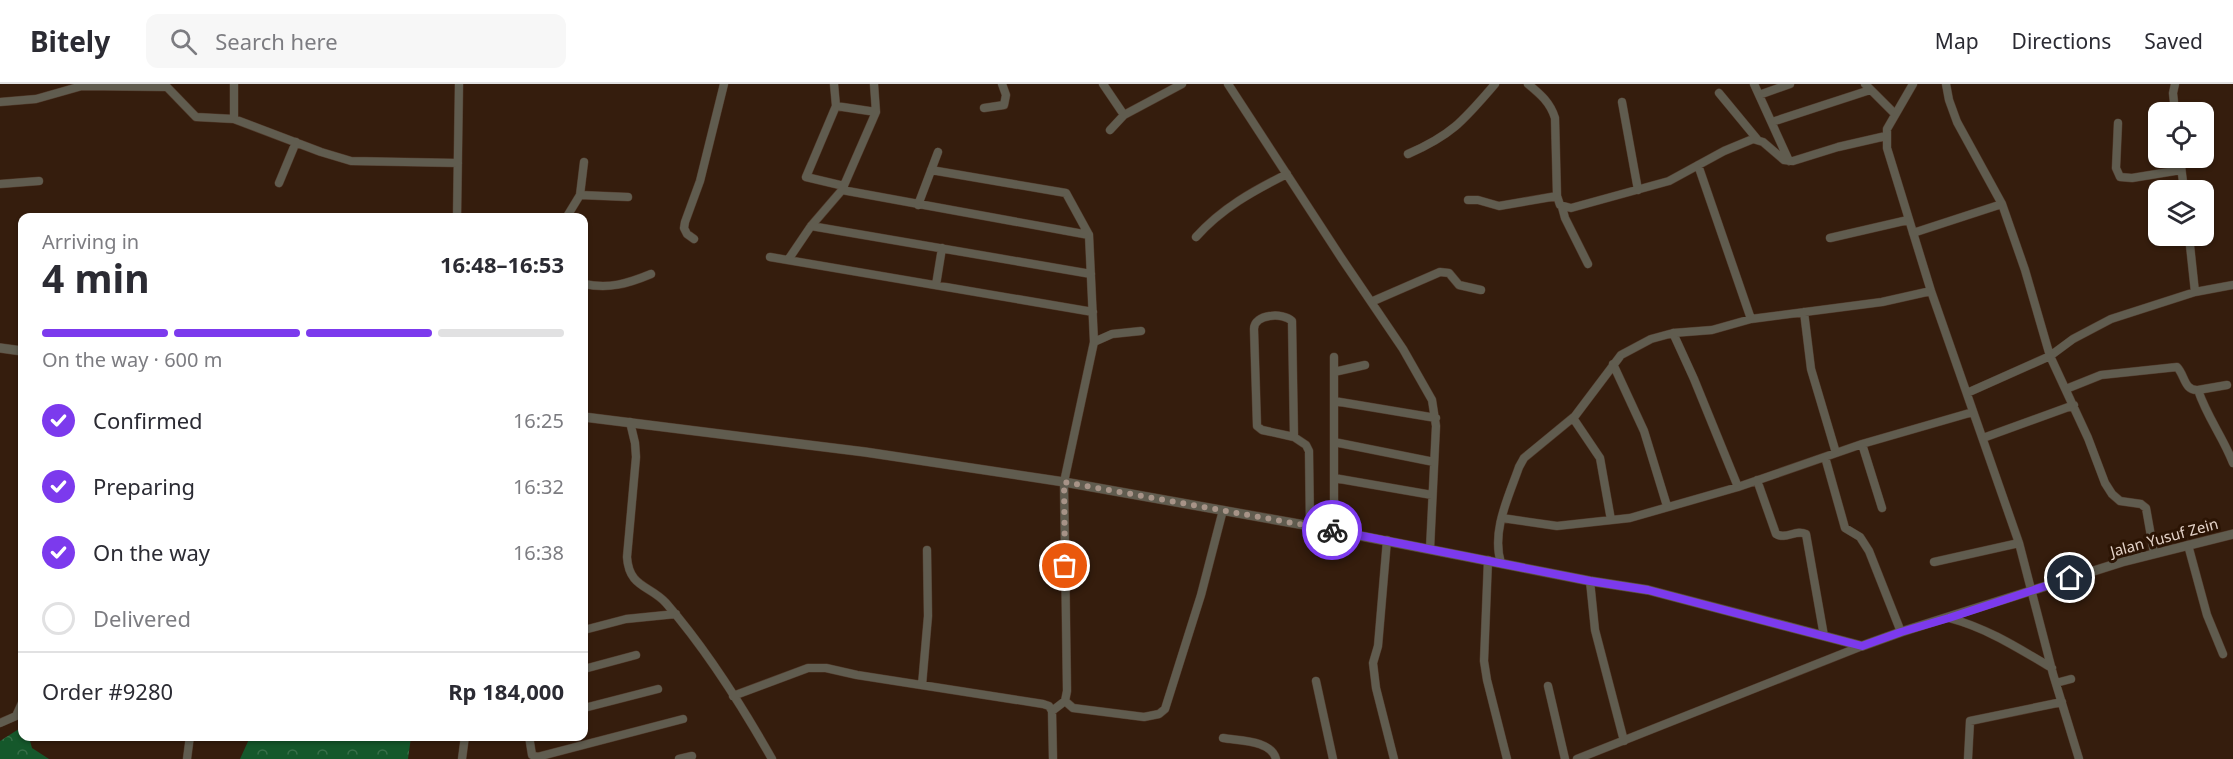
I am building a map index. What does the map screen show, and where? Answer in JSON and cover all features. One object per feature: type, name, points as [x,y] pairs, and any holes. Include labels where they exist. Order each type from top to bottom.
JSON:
[{"type":"street","points":[[234,84],[234,118]]},
{"type":"street","points":[[457,213],[459,84]]},
{"type":"street","points":[[694,239],[687,234],[684,225],[700,181],[724,84]]},
{"type":"street","points":[[834,84],[836,106],[806,177],[918,205],[1089,235]]},
{"type":"street","points":[[788,260],[843,188],[876,112],[874,84]]},
{"type":"street","points":[[984,108],[1001,106],[1006,102],[1002,84]]},
{"type":"street","points":[[1103,84],[1124,115]]},
{"type":"street","points":[[1110,130],[1124,115],[1182,84]]},
{"type":"street","points":[[1228,84],[1418,373],[1432,400],[1436,418],[1430,549]]},
{"type":"street","points":[[1408,154],[1450,133],[1462,123],[1495,84]]},
{"type":"street","points":[[1528,84],[1548,103],[1555,118],[1558,202],[1588,264]]},
{"type":"street","points":[[1754,84],[1789,161]]},
{"type":"street","points":[[1759,94],[1790,84]]},
{"type":"street","points":[[1913,84],[1895,114],[1886,136],[1892,167],[1931,291],[2019,543],[2056,684],[2079,759]]},
{"type":"street","points":[[1946,84],[1957,122],[2002,204],[2025,270],[2050,356],[2105,483],[2112,494],[2123,502],[2141,504],[2146,508],[2154,553]]},
{"type":"street","points":[[2174,85],[2175,102]]},
{"type":"street","points":[[0,102],[36,99],[82,86],[167,87],[196,117],[234,118],[351,161],[458,163]]},
{"type":"street","points":[[1772,122],[1868,87],[1895,114]]},
{"type":"street","points":[[1719,93],[1756,139],[1763,142],[1779,157],[1789,161],[1797,161],[1838,147],[1886,136]]},
{"type":"street","points":[[1622,102],[1638,190]]},
{"type":"street","points":[[836,106],[876,112]]},
{"type":"street","points":[[2118,123],[2116,168],[2120,177],[2132,178],[2181,170],[2182,180]]},
{"type":"street","points":[[1562,207],[1571,208],[1669,181],[1724,151],[1748,140],[1756,139]]},
{"type":"street","points":[[279,183],[296,142]]},
{"type":"street","points":[[918,205],[938,152]]},
{"type":"street","points":[[569,213],[580,195],[584,162]]},
{"type":"street","points":[[1698,165],[1751,319]]},
{"type":"street","points":[[932,170],[1066,193],[1089,235],[1094,342],[1064,482],[1067,691],[1065,701],[1052,711]]},
{"type":"street","points":[[1196,237],[1213,218],[1233,204],[1287,174]]},
{"type":"street","points":[[0,184],[39,181]]},
{"type":"street","points":[[580,195],[628,197]]},
{"type":"street","points":[[1468,200],[1478,200],[1499,206],[1557,196]]},
{"type":"street","points":[[1913,233],[2002,204]]},
{"type":"street","points":[[1830,238],[1908,220]]},
{"type":"street","points":[[812,226],[1091,274]]},
{"type":"street","points":[[2190,246],[2195,292]]},
{"type":"street","points":[[936,285],[942,248]]},
{"type":"street","points":[[770,257],[1093,312]]},
{"type":"street","points":[[1371,302],[1432,274],[1444,272],[1452,275],[1459,285],[1481,290]]},
{"type":"street","points":[[588,284],[614,286],[628,284],[651,274]]},
{"type":"street","points":[[1967,393],[2050,356],[2100,323],[2195,292],[2233,285]]},
{"type":"street","points":[[1501,562],[1498,543],[1502,518],[1524,458],[1573,418],[1621,355],[1651,339],[1673,333],[1712,330],[1751,319],[1882,302],[1931,291]]},
{"type":"street","points":[[1804,312],[1811,369],[1836,453]]},
{"type":"street","points":[[1294,437],[1292,321],[1284,317],[1257,320],[1254,329],[1257,426],[1262,430],[1294,437],[1306,445],[1309,452],[1310,526]]},
{"type":"street","points":[[1094,342],[1107,335],[1141,332]]},
{"type":"street","points":[[1673,333],[1738,487]]},
{"type":"street","points":[[0,348],[18,350]]},
{"type":"street","points":[[1334,357],[1334,530]]},
{"type":"street","points":[[1613,364],[1644,431],[1667,506]]},
{"type":"street","points":[[1334,372],[1365,365]]},
{"type":"street","points":[[2066,389],[2101,375],[2174,367],[2180,370],[2187,387],[2193,391],[2227,385]]},
{"type":"street","points":[[2198,390],[2208,417],[2233,463]]},
{"type":"street","points":[[1334,401],[1436,418]]},
{"type":"street","points":[[1983,438],[2073,405]]},
{"type":"street","points":[[1502,518],[1557,526],[1648,514],[1667,506],[1738,487],[1862,444],[1973,412]]},
{"type":"street","points":[[588,417],[865,452],[1064,482],[1223,510],[1590,581],[1648,590],[1862,646]]},
{"type":"street","points":[[1573,418],[1600,458],[1611,520]]},
{"type":"street","points":[[630,422],[636,443],[628,566],[632,578],[663,599],[676,614],[733,696],[772,759]]},
{"type":"street","points":[[1334,442],[1434,462]]},
{"type":"street","points":[[1862,444],[1882,508]]},
{"type":"street","points":[[1825,457],[1845,528],[1860,537],[1869,550],[1901,632]]},
{"type":"street","points":[[1334,478],[1432,495]]},
{"type":"street","points":[[1757,480],[1776,534],[1782,536],[1800,532],[1806,534],[1824,636]]},
{"type":"street","points":[[1065,701],[1073,708],[1144,717],[1159,714],[1165,709],[1201,595],[1223,510]]},
{"type":"street","name":"Jalan Yusuf Zein","points":[[1862,646],[2154,553],[2233,534]]},
{"type":"street","points":[[1387,540],[1378,646],[1373,663],[1378,698],[1394,759]]},
{"type":"street","points":[[1934,562],[2019,543]]},
{"type":"street","points":[[2188,544],[2207,615],[2223,654]]},
{"type":"street","points":[[922,685],[927,616],[927,550]]},
{"type":"street","points":[[1488,560],[1484,662],[1488,688],[1507,759]]},
{"type":"street","points":[[1590,581],[1596,630],[1624,741]]},
{"type":"street","points":[[588,629],[626,619],[676,614]]},
{"type":"street","points":[[1949,618],[1969,623],[2010,642],[2052,668]]},
{"type":"street","points":[[1577,759],[1862,646]]},
{"type":"street","points":[[588,668],[636,656]]},
{"type":"street","points":[[733,696],[815,667],[1043,704],[1049,706],[1052,711],[1053,759]]},
{"type":"street","points":[[2056,684],[2071,680]]},
{"type":"street","points":[[1316,681],[1333,759]]},
{"type":"street","points":[[1548,686],[1565,759]]},
{"type":"street","points":[[588,707],[658,689]]},
{"type":"street","points":[[1968,759],[1970,721],[2062,702]]},
{"type":"street","points":[[0,723],[16,716],[18,712]]},
{"type":"street","points":[[530,741],[532,755],[552,757],[683,719]]},
{"type":"street","points":[[1223,738],[1266,746],[1274,753],[1276,759]]},
{"type":"street","points":[[187,759],[189,741]]},
{"type":"street","points":[[462,759],[464,741]]},
{"type":"street","points":[[679,759],[692,756]]},
{"type":"green space","points":[[18,730],[18,741],[30,741],[32,748],[49,759],[0,759],[0,741]]},
{"type":"green space","points":[[248,741],[410,741],[408,759],[240,759]]},
{"type":"way so far","points":[[1065,566],[1064,482],[1332,530]]},
{"type":"route","points":[[1332,530],[1590,581],[1648,590],[1862,646],[2070,578]]}]
